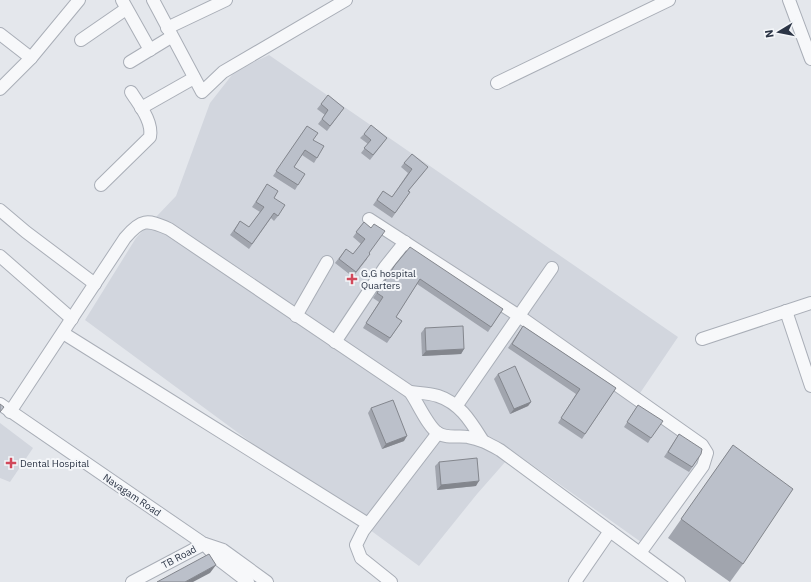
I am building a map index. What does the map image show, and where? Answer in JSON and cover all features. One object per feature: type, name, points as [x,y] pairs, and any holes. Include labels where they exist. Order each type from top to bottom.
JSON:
[{"type":"street","points":[[0,89],[31,58],[79,0]]},
{"type":"street","points":[[153,0],[202,92],[223,72],[346,0]]},
{"type":"street","points":[[130,62],[150,50],[169,32],[226,0]]},
{"type":"street","points":[[497,83],[669,0]]},
{"type":"street","points":[[789,0],[811,59]]},
{"type":"street","points":[[81,40],[124,4],[150,50]]},
{"type":"street","points":[[0,34],[31,58]]},
{"type":"street","points":[[141,108],[194,78]]},
{"type":"street","points":[[101,185],[150,137],[151,132],[148,120],[131,92]]},
{"type":"street","points":[[0,210],[26,232],[95,284]]},
{"type":"street","points":[[369,219],[519,316],[702,445],[707,453],[703,466],[640,553]]},
{"type":"street","points":[[10,412],[125,238],[140,223],[147,221],[169,229],[410,392],[432,428],[438,433],[446,436],[467,437],[483,441],[500,450],[679,582]]},
{"type":"street","points":[[335,342],[386,267],[405,242]]},
{"type":"street","points":[[0,256],[72,319]]},
{"type":"street","points":[[296,316],[327,262]]},
{"type":"street","points":[[457,405],[552,268]]},
{"type":"street","points":[[702,339],[811,303]]},
{"type":"street","points":[[786,311],[811,386]]},
{"type":"street","points":[[62,333],[368,524]]},
{"type":"street","points":[[410,392],[437,396],[457,405],[483,441]]},
{"type":"street","name":"Navagam Road","points":[[0,404],[204,544],[218,559],[248,582]]},
{"type":"street","points":[[391,582],[361,558],[356,545],[362,531],[438,433]]},
{"type":"street","points":[[575,582],[610,531]]},
{"type":"street","name":"Navagam Road","points":[[204,544],[223,550],[267,582]]},
{"type":"street","name":"TB Road","points":[[132,582],[204,544]]},
{"type":"shaded area","name":"G.G hospital Quarters","points":[[269,55],[678,337],[634,402],[704,456],[641,542],[514,452],[477,494],[419,566],[85,320],[136,238],[176,196],[210,103],[235,71]]},
{"type":"shaded area","name":"Dental Hospital","points":[[0,423],[33,448],[10,482],[0,478]]},
{"type":"building","points":[[328,95],[344,108],[330,126],[322,119],[328,110],[321,104]]},
{"type":"building","points":[[371,125],[387,138],[373,155],[364,148],[371,140],[364,134]]},
{"type":"building","points":[[307,126],[318,133],[313,140],[324,146],[317,158],[305,150],[294,167],[305,174],[298,185],[276,171]]},
{"type":"building","points":[[412,154],[428,167],[408,191],[410,192],[395,213],[377,200],[383,191],[392,197],[412,169],[404,163]]},
{"type":"building","points":[[267,184],[278,191],[274,198],[285,205],[278,216],[274,213],[252,244],[234,231],[240,221],[249,227],[264,207],[256,202]]},
{"type":"building","points":[[364,222],[371,228],[374,224],[385,231],[356,272],[339,259],[346,249],[353,254],[365,239],[356,232]]},
{"type":"building","points":[[410,247],[503,309],[491,327],[420,279],[396,317],[402,321],[390,338],[366,323],[383,297],[377,293],[395,265]]},
{"type":"building","points":[[463,326],[464,349],[426,351],[425,328]]},
{"type":"building","points":[[523,326],[616,388],[585,434],[561,418],[580,389],[512,344]]},
{"type":"building","points":[[515,366],[531,402],[514,409],[498,374]]},
{"type":"building","points":[[393,400],[407,436],[386,444],[371,408]]},
{"type":"building","points":[[0,404],[4,407],[0,412]]},
{"type":"building","points":[[638,405],[663,421],[651,438],[627,422]]},
{"type":"building","points":[[679,434],[702,449],[701,454],[692,467],[668,452]]},
{"type":"building","points":[[733,445],[793,489],[743,564],[681,519]]},
{"type":"building","points":[[477,458],[479,481],[441,485],[439,462]]},
{"type":"building","points":[[209,554],[216,565],[185,582],[157,582]]},
{"type":"place","name":"G.G hospital Quarters","points":[[352,279]]},
{"type":"place","name":"Dental Hospital","points":[[11,463]]}]
